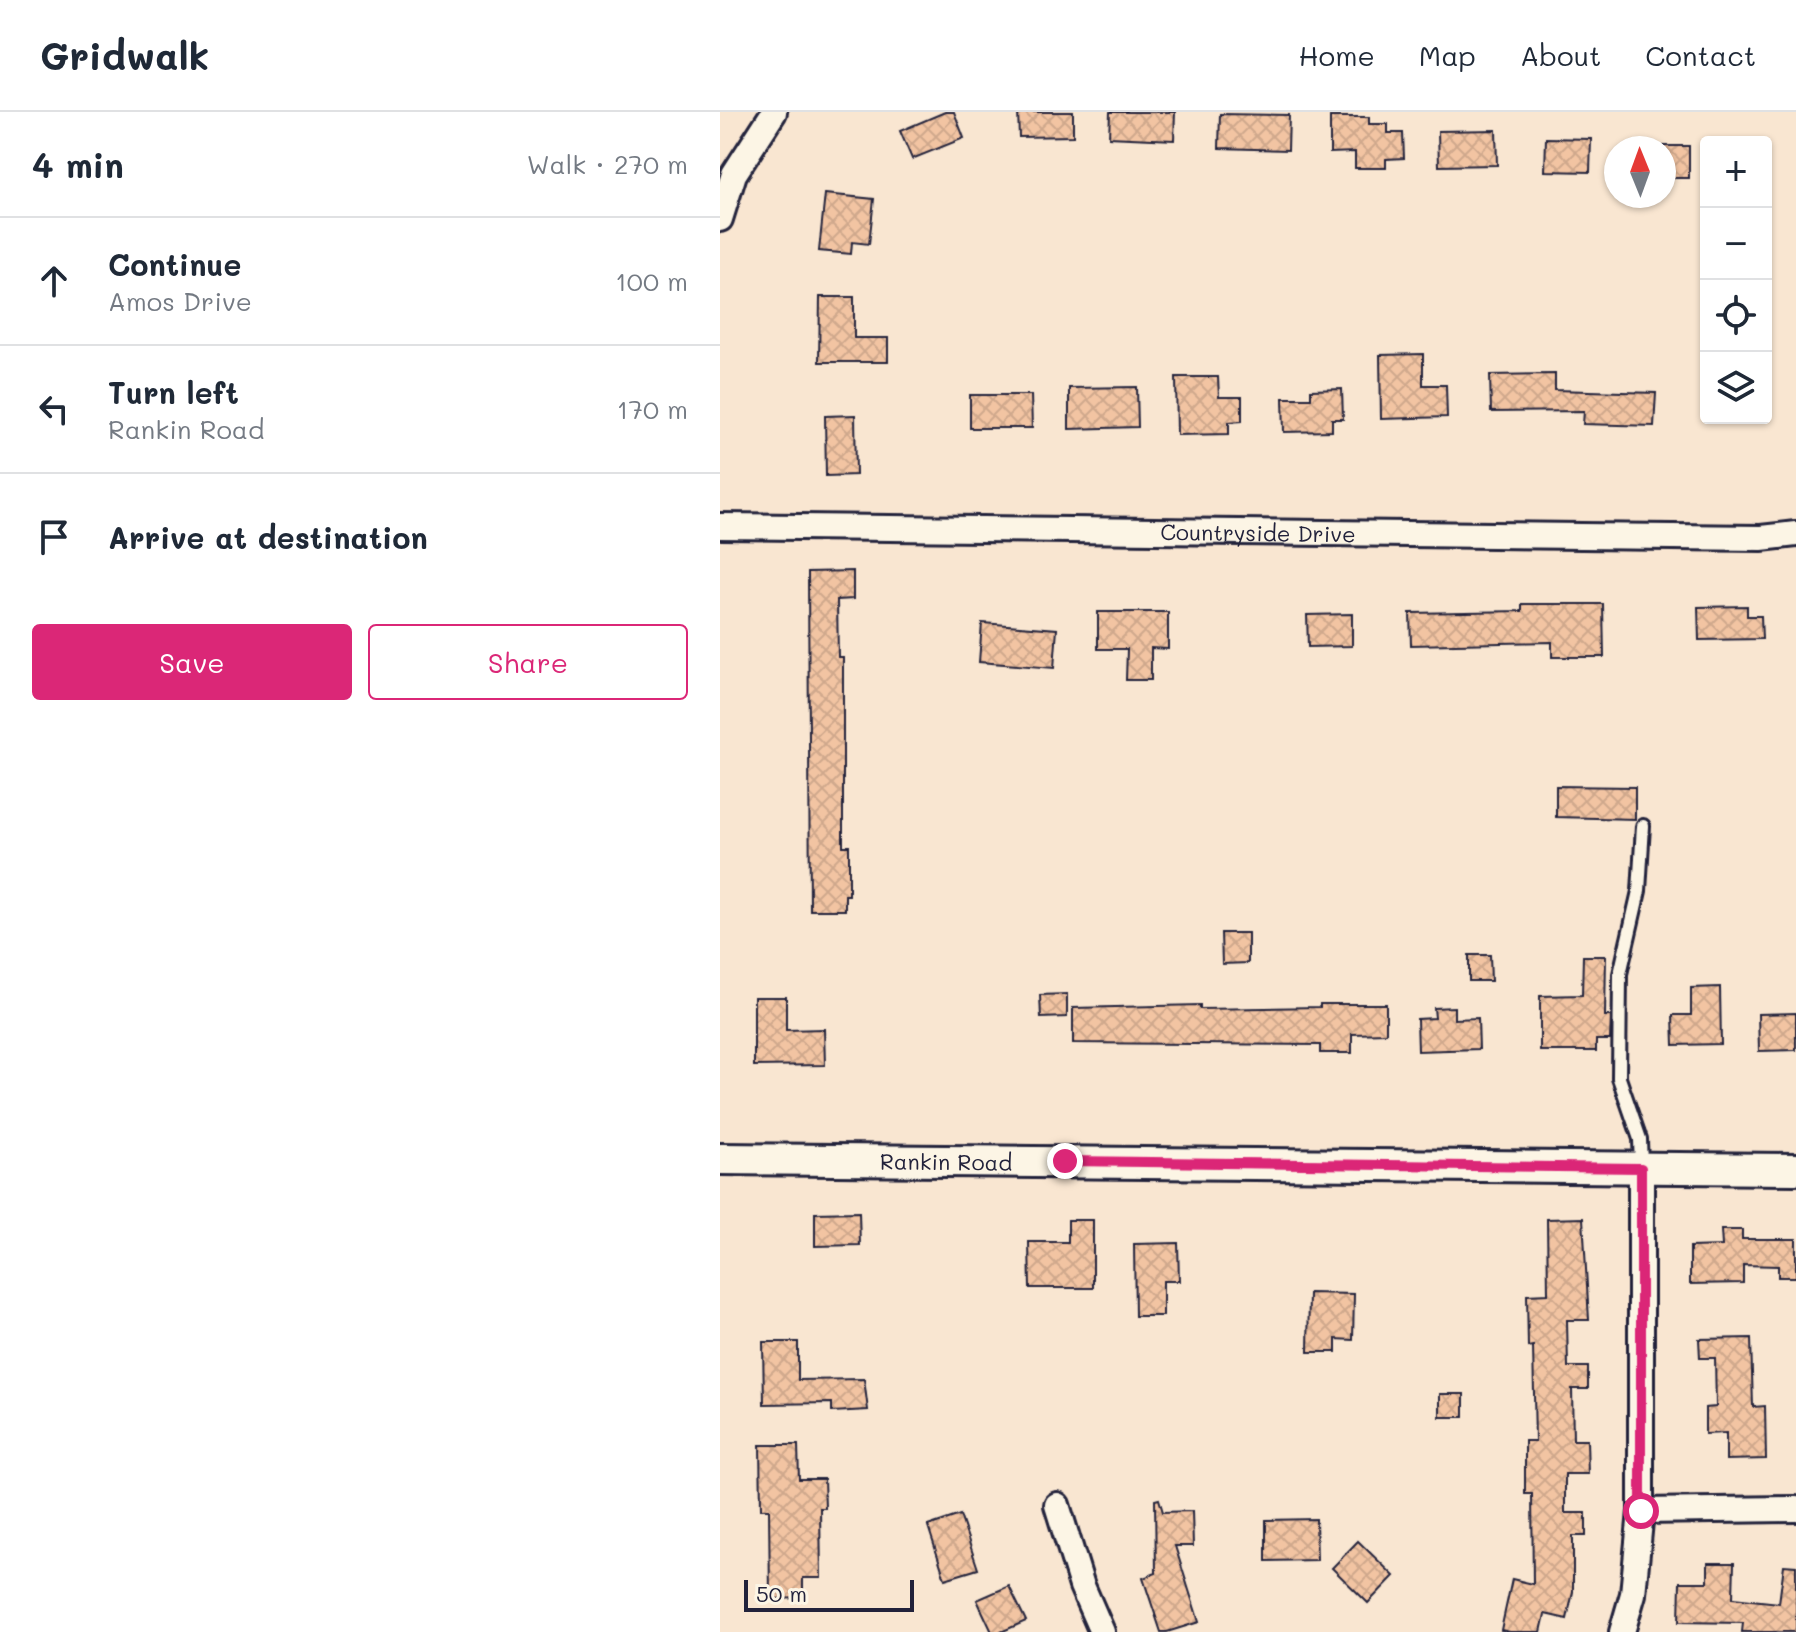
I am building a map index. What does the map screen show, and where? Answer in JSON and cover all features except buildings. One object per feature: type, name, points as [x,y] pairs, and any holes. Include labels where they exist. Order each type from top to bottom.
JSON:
[{"type":"street","points":[[720,219],[734,174],[774,112]]},
{"type":"street","name":"Countryside Drive","points":[[720,526],[1761,538],[1796,534]]},
{"type":"street","name":"Rankin Road","points":[[720,1159],[1796,1169]]},
{"type":"street","points":[[1622,1632],[1633,1594],[1641,1511],[1641,1168]]},
{"type":"street","points":[[1057,1505],[1082,1586],[1102,1632]]},
{"type":"street","points":[[1641,1511],[1796,1509]]},
{"type":"lane","points":[[1641,1168],[1640,1139],[1624,1100],[1619,1063],[1620,974],[1639,891],[1643,826]]},
{"type":"route","points":[[1065,1161],[1641,1168],[1641,1511]]}]
